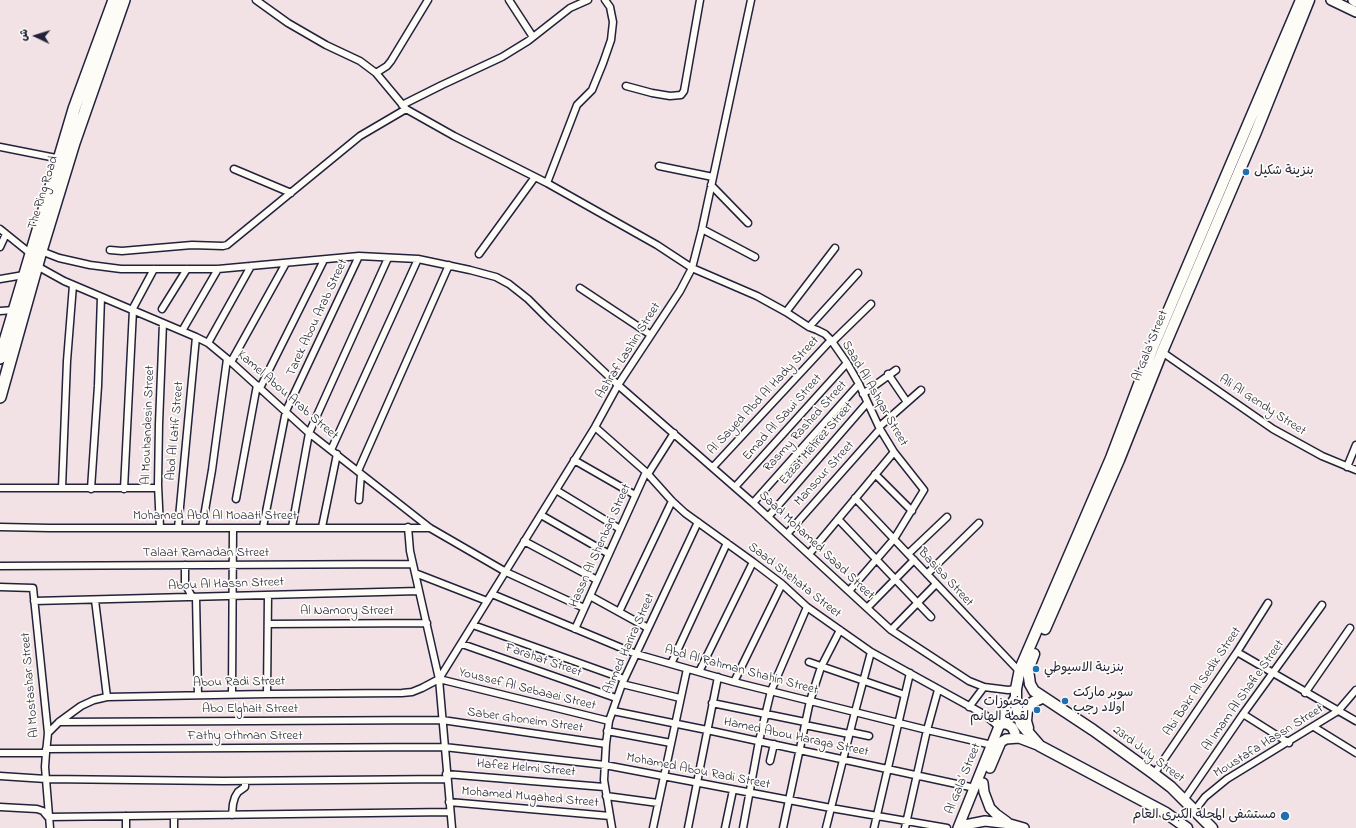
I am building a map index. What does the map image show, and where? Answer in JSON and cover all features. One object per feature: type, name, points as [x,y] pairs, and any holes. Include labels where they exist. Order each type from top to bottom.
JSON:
[{"type":"highway","name":"The Ring Road","points":[[64,159],[74,109],[114,0]]},
{"type":"highway","name":"The Ring Road","points":[[0,358],[24,275],[36,252],[64,159],[124,0]]},
{"type":"highway","name":"The Ring Road","points":[[0,396],[37,266],[36,252]]},
{"type":"main road","name":"Al Gala' Street","points":[[1036,742],[1021,724],[1017,712],[1016,693],[1020,672],[1079,542],[1119,460],[1252,130],[1301,0]]},
{"type":"main road","name":"Al Gala' Street","points":[[1042,698],[1034,691],[1030,684],[1028,670],[1029,664],[1079,542],[1154,347],[1252,130],[1308,0]]},
{"type":"main road","points":[[1042,698],[1037,699],[1030,706],[1026,715],[1027,726],[1036,742],[1166,813],[1187,828]]},
{"type":"main road","name":"23rd July Street","points":[[1042,698],[1093,730],[1154,774],[1195,810],[1212,828]]},
{"type":"street","points":[[256,0],[288,23],[326,45],[360,61],[376,73],[404,107]]},
{"type":"street","points":[[376,73],[387,66],[391,61],[428,0]]},
{"type":"street","points":[[509,0],[533,37]]},
{"type":"street","points":[[110,250],[140,250],[192,245],[227,245],[360,136],[404,107],[442,85],[502,57],[533,37],[570,8],[588,0]]},
{"type":"street","points":[[548,183],[577,105],[592,90],[604,63],[609,46],[613,22],[610,7],[605,0]]},
{"type":"street","points":[[626,86],[670,96],[681,95],[684,91],[700,0]]},
{"type":"street","name":"Ashraf Lashin Street","points":[[439,679],[462,644],[595,426],[618,385],[680,291],[692,268],[712,185],[751,0]]},
{"type":"street","points":[[1331,0],[1356,12]]},
{"type":"street","name":"Saad Al Ashqar Street","points":[[404,107],[454,136],[548,183],[657,245],[692,268],[757,296],[809,327],[817,330],[832,341],[859,384],[867,403],[894,452],[923,487],[923,492],[912,511]]},
{"type":"street","points":[[0,147],[64,159]]},
{"type":"street","points":[[659,166],[713,177]]},
{"type":"street","points":[[234,169],[291,193]]},
{"type":"street","points":[[479,254],[535,177]]},
{"type":"street","points":[[712,185],[748,223]]},
{"type":"street","name":"Saad Mohamed Saad Street","points":[[0,229],[36,252],[121,269],[218,269],[359,256],[418,259],[496,277],[509,284],[528,298],[549,320],[618,385],[713,467],[891,630],[962,678],[984,687],[1016,693]]},
{"type":"street","points":[[702,229],[755,257]]},
{"type":"street","points":[[0,247],[6,234]]},
{"type":"street","points":[[786,312],[835,248]]},
{"type":"street","name":"Tarek Abou Arab Street","points":[[263,528],[286,411],[359,256]]},
{"type":"street","points":[[292,527],[309,433],[388,258]]},
{"type":"street","points":[[331,450],[418,259]]},
{"type":"street","points":[[236,499],[258,386],[324,260]]},
{"type":"street","points":[[202,528],[229,360],[286,263]]},
{"type":"street","points":[[359,500],[360,473],[449,265]]},
{"type":"street","name":"Kamel Abou Arab Street","points":[[37,266],[73,285],[196,337],[208,344],[229,360],[309,433],[430,528],[506,572],[584,608]]},
{"type":"street","points":[[208,344],[250,266]]},
{"type":"street","points":[[124,489],[133,310],[154,269]]},
{"type":"street","points":[[162,309],[187,269]]},
{"type":"street","points":[[182,331],[218,269]]},
{"type":"street","points":[[809,327],[858,273]]},
{"type":"street","points":[[0,279],[24,275]]},
{"type":"street","points":[[62,488],[67,361],[73,285]]},
{"type":"street","points":[[580,288],[651,336]]},
{"type":"street","points":[[91,488],[98,386],[101,297]]},
{"type":"street","name":"Al Sayed Abd Al Hady Street","points":[[713,467],[832,341],[872,304]]},
{"type":"street","points":[[0,311],[14,310]]},
{"type":"street","name":"Al Mouhandesin Street","points":[[160,528],[158,488],[163,323]]},
{"type":"street","name":"Abd Al Latif Street","points":[[178,528],[196,337]]},
{"type":"street","name":"Ali Al Gendy Street","points":[[1162,352],[1273,429],[1322,456],[1356,470]]},
{"type":"street","name":"Emad Al Sawi Street","points":[[735,487],[847,363]]},
{"type":"street","points":[[864,394],[888,374],[896,370]]},
{"type":"street","points":[[888,374],[906,402]]},
{"type":"street","name":"Rasmy Rashed Street","points":[[753,503],[859,384]]},
{"type":"street","name":"Mansour Street","points":[[787,534],[880,428],[906,402],[921,390]]},
{"type":"street","name":"Ezzat Mehrez Street","points":[[768,517],[867,403]]},
{"type":"street","name":"Saad Shehata Street","points":[[595,426],[647,473],[672,502],[782,584],[808,607],[871,652],[985,715],[1000,726]]},
{"type":"street","name":"Hassn Al Shenbari Street","points":[[575,628],[647,473],[674,433]]},
{"type":"street","points":[[1347,467],[1356,445]]},
{"type":"street","points":[[809,554],[894,452]]},
{"type":"street","points":[[322,527],[337,454]]},
{"type":"street","points":[[574,460],[636,495]]},
{"type":"street","points":[[849,591],[894,539],[912,511],[875,474]]},
{"type":"street","points":[[0,488],[158,488]]},
{"type":"street","points":[[556,490],[620,529]]},
{"type":"street","name":"Basisa Street","points":[[855,498],[1020,672]]},
{"type":"street","points":[[619,612],[672,502]]},
{"type":"street","points":[[540,515],[609,554]]},
{"type":"street","points":[[908,554],[947,517]]},
{"type":"street","points":[[838,518],[931,617]]},
{"type":"street","name":"Ahmed Harira Street","points":[[612,828],[604,787],[607,731],[616,698],[698,522]]},
{"type":"street","points":[[927,574],[979,523]]},
{"type":"street","name":"Mohamed Abd Al Moaati Street","points":[[0,527],[430,528]]},
{"type":"street","points":[[408,527],[413,564],[439,679],[452,828]]},
{"type":"street","points":[[232,694],[233,528]]},
{"type":"street","points":[[524,541],[597,580]]},
{"type":"street","points":[[671,664],[727,543]]},
{"type":"street","points":[[867,608],[914,560]]},
{"type":"street","points":[[699,672],[753,562]]},
{"type":"street","name":"Talaat Ramadan Street","points":[[0,566],[413,564]]},
{"type":"street","points":[[184,565],[185,583],[194,598],[198,695]]},
{"type":"street","points":[[416,573],[487,602]]},
{"type":"street","points":[[734,682],[782,584]]},
{"type":"street","points":[[891,630],[936,584]]},
{"type":"street","name":"Al Mostashar Street","points":[[0,587],[33,588],[48,733],[46,751],[46,779],[50,828]]},
{"type":"street","name":"Abou Al Hassn Street","points":[[34,602],[419,591]]},
{"type":"street","name":"Abd Al Rahman Shahin Street","points":[[492,594],[636,654],[734,682],[992,745]]},
{"type":"street","points":[[267,694],[268,595]]},
{"type":"street","points":[[590,596],[648,628]]},
{"type":"street","points":[[95,600],[107,697]]},
{"type":"street","name":"Abi Bakr Al Sedik Street","points":[[1154,774],[1237,652],[1268,603]]},
{"type":"street","name":"Al Imam Al Shafie Street","points":[[1184,800],[1243,714],[1322,605]]},
{"type":"street","points":[[743,828],[758,741],[771,691],[808,607]]},
{"type":"street","name":"Al Namory Street","points":[[268,624],[426,623]]},
{"type":"street","points":[[473,625],[623,682],[680,698]]},
{"type":"street","points":[[1305,693],[1350,628]]},
{"type":"street","points":[[783,828],[810,701],[821,667],[840,630]]},
{"type":"street","name":"Farahat Street","points":[[462,644],[616,698]]},
{"type":"street","points":[[826,828],[849,733],[871,652]]},
{"type":"street","points":[[1237,652],[1305,693],[1356,721]]},
{"type":"street","points":[[809,662],[904,696]]},
{"type":"street","points":[[653,828],[687,669]]},
{"type":"street","points":[[874,828],[910,673]]},
{"type":"street","points":[[688,828],[718,677]]},
{"type":"street","name":"Abou Radi Street","points":[[48,733],[59,722],[87,703],[107,697],[232,694],[402,693],[412,692],[439,679]]},
{"type":"street","name":"Youssef Al Sebaaei Street","points":[[439,679],[610,721]]},
{"type":"street","points":[[969,707],[984,687]]},
{"type":"street","points":[[906,825],[927,730],[938,690]]},
{"type":"street","name":"Moustafa Hassn Street","points":[[1195,810],[1205,797],[1227,779],[1289,743],[1338,711],[1356,690]]},
{"type":"street","name":"Al Gala' Street","points":[[962,827],[974,788],[1005,714],[1016,693]]},
{"type":"street","points":[[712,703],[869,736]]},
{"type":"street","name":"Hamed Abou Haraga Street","points":[[613,711],[774,744],[974,788]]},
{"type":"street","points":[[1243,714],[1289,743]]},
{"type":"street","name":"Abo Elghait Street","points":[[59,722],[442,720]]},
{"type":"street","name":"Saber Ghoneim Street","points":[[442,720],[606,744]]},
{"type":"street","points":[[1000,726],[1005,724],[1012,727],[1015,733],[1015,738],[1036,742]]},
{"type":"street","points":[[1314,727],[1356,753]]},
{"type":"street","points":[[607,731],[671,743]]},
{"type":"street","name":"Al Gala' Street","points":[[962,827],[1001,742],[1006,739],[1015,738]]},
{"type":"street","points":[[770,761],[774,744]]},
{"type":"street","name":"Fathy Othman Street","points":[[0,753],[46,751],[444,747]]},
{"type":"street","name":"Mohamed Abou Radi Street","points":[[444,747],[605,765],[876,816],[906,825],[947,828]]},
{"type":"street","name":"Hafez Helmi Street","points":[[0,776],[46,779],[245,781],[447,776],[604,787]]},
{"type":"street","points":[[232,815],[232,804],[238,792],[245,787],[245,781]]},
{"type":"street","points":[[983,783],[984,792],[990,808],[1009,826]]},
{"type":"street","points":[[725,828],[733,790]]},
{"type":"street","points":[[606,796],[658,803]]},
{"type":"street","name":"Mohamed Mugahed Street","points":[[449,802],[610,816]]},
{"type":"street","points":[[0,807],[32,808],[43,811],[48,817],[450,812]]},
{"type":"street","points":[[126,816],[126,828]]},
{"type":"street","points":[[174,816],[174,828]]},
{"type":"street","points":[[962,827],[981,821],[1024,828]]},
{"type":"street","points":[[612,828],[619,828]]},
{"type":"place","name":"بنزينة شكيل","points":[[1246,172]]},
{"type":"place","name":"بنزينة الاسيوطي","points":[[1036,669]]},
{"type":"place","name":"سوبر ماركت اولاد رجب","points":[[1065,701]]},
{"type":"place","name":"مخبوزات لقمة الهانم","points":[[1037,710]]},
{"type":"place","name":"مستشفى المحلة الكبرى العام","points":[[1285,816]]}]
